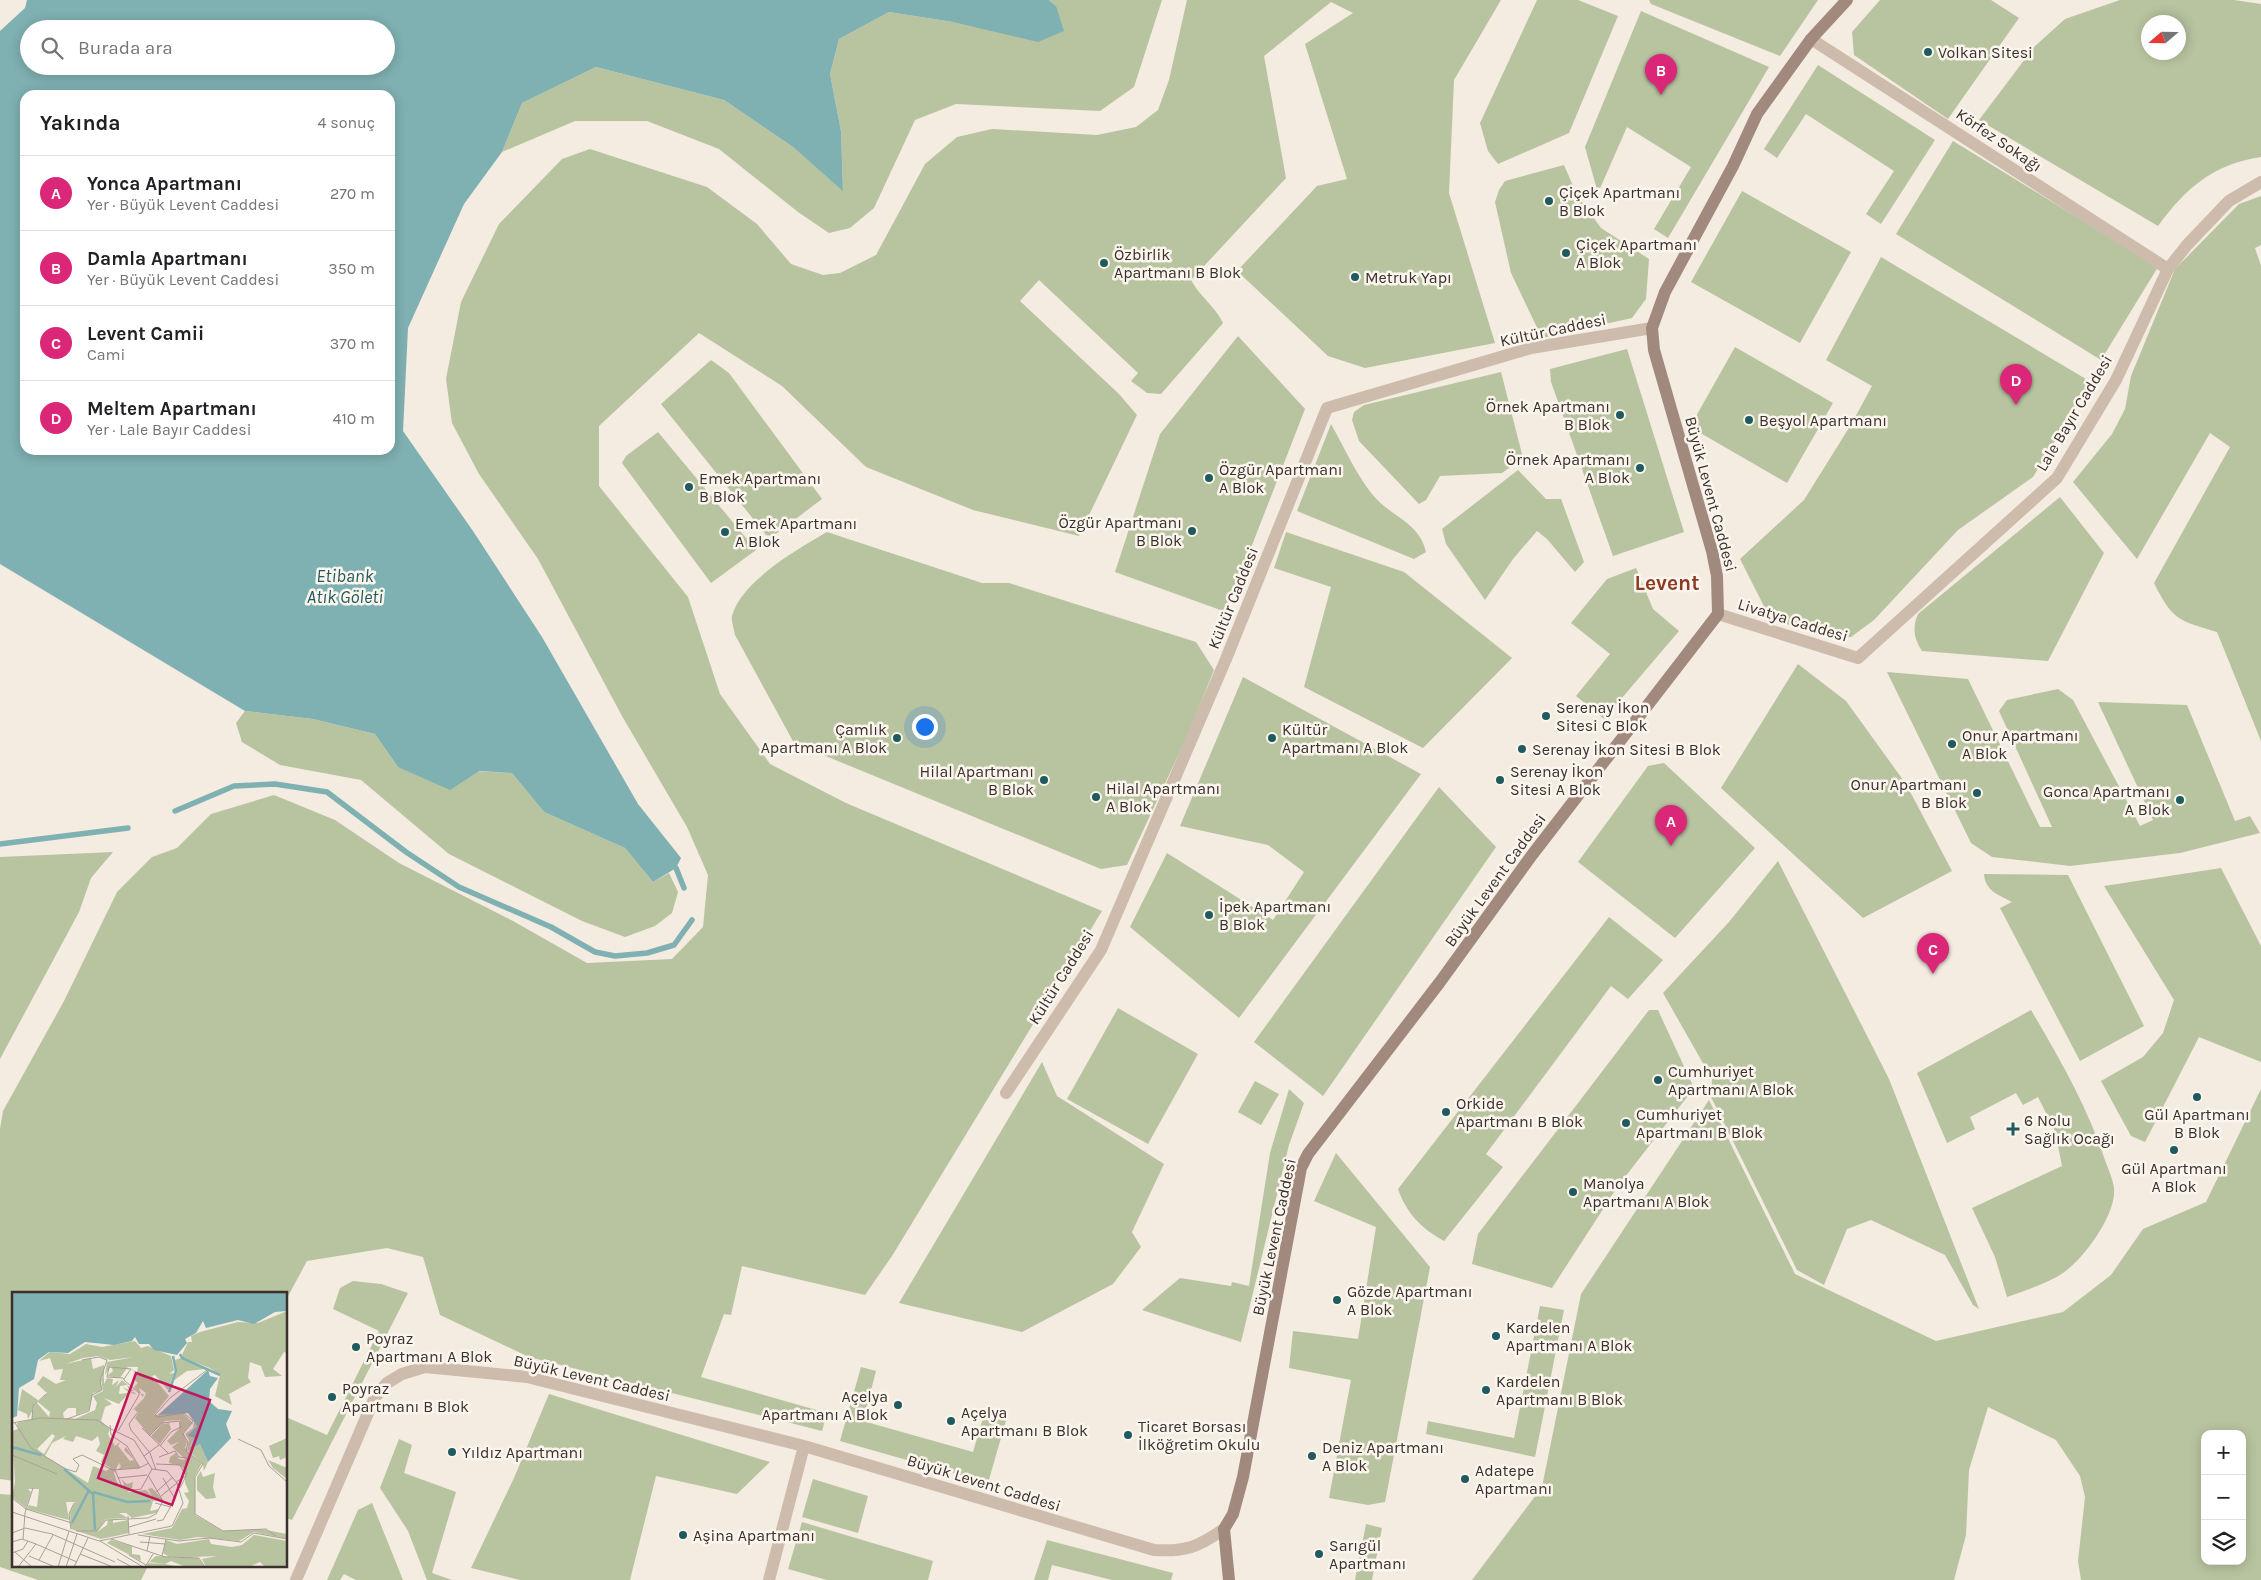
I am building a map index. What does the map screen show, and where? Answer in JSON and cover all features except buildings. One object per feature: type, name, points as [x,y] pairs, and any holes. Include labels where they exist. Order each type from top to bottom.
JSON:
[{"type":"street","name":"Büyük Levent Caddesi","points":[[296,1580],[375,1397],[388,1382],[402,1374],[424,1367],[527,1377],[804,1446],[1154,1550],[1175,1551],[1192,1548],[1224,1529],[1233,1514],[1243,1477],[1302,1168],[1308,1154],[1440,982],[1532,855],[1718,614],[1717,576],[1712,551],[1654,350],[1652,328],[1665,292],[1733,166],[1757,114],[1811,39],[1847,0]]},
{"type":"street","name":"Körfez Sokağı","points":[[1811,39],[2168,269]]},
{"type":"street","name":"Lale Bayır Caddesi","points":[[1858,658],[2058,478],[2116,380],[2168,269],[2187,244],[2230,201],[2261,182]]},
{"type":"street","name":"Kültür Caddesi","points":[[1006,1093],[1101,950],[1226,659],[1327,408],[1531,348],[1652,328]]},
{"type":"street","name":"Livatya Caddesi","points":[[1718,614],[1858,658]]},
{"type":"street","points":[[769,1580],[804,1446]]},
{"type":"street","points":[[1224,1529],[1229,1580]]},
{"type":"green space","points":[[1049,0],[1162,0],[1134,87],[1100,111],[956,104],[915,120],[874,208],[850,228],[829,233],[798,212],[719,149],[647,121],[575,121],[502,152],[522,103],[596,67],[724,100],[793,147],[843,190],[841,131],[830,74],[839,39],[889,12],[953,22],[1056,6]]},
{"type":"green space","points":[[1187,0],[1501,0],[1454,80],[1449,193],[1495,343],[1365,368],[1328,356],[1237,271],[1317,186],[1347,179],[1305,44],[1353,13],[1331,2],[1264,56],[1286,178],[1191,280],[1223,323],[1161,394],[1147,393],[1131,381],[1138,373],[1039,280],[1020,301],[1119,394],[1137,415],[1079,536],[973,510],[866,467],[782,386],[699,333],[599,426],[599,486],[688,597],[720,694],[770,764],[846,803],[1102,911],[892,1256],[865,1295],[742,1266],[731,1315],[724,1314],[701,1377],[827,1413],[822,1431],[529,1357],[440,1315],[423,1257],[387,1248],[307,1261],[288,1296],[288,1292],[12,1292],[12,1481],[0,1479],[0,1129],[3,1111],[64,1001],[117,892],[152,857],[177,848],[211,814],[274,795],[335,820],[399,863],[513,921],[587,963],[672,959],[703,927],[708,875],[687,827],[622,716],[538,559],[479,474],[452,423],[446,379],[461,302],[499,224],[562,159],[590,149],[707,187],[757,224],[791,264],[823,275],[840,273],[876,255],[925,164],[957,137],[992,129],[1097,135],[1136,127],[1158,110],[1169,80]]},
{"type":"green space","points":[[1537,0],[1578,0],[1618,16],[1569,133],[1498,164],[1488,151],[1480,123]]},
{"type":"green space","points":[[1649,0],[1818,0],[1780,56],[1651,4]]},
{"type":"green space","points":[[1880,0],[1991,0],[2019,18],[1948,119],[1854,55],[1852,32]]},
{"type":"green space","points":[[2120,0],[2234,0],[2261,4],[2261,157],[2229,165],[2202,180],[2179,200],[2158,226],[1979,120],[2034,47],[2065,19]]},
{"type":"green space","points":[[1641,11],[1769,67],[1668,238],[1654,229],[1691,167],[1627,127],[1598,193],[1585,147]]},
{"type":"green space","points":[[1818,65],[1935,140],[1881,224],[1866,214],[1894,171],[1806,114],[1777,158],[1764,149]]},
{"type":"green space","points":[[1953,141],[2158,267],[2101,360],[1896,234]]},
{"type":"green space","points":[[1564,165],[1577,195],[1601,228],[1649,259],[1646,299],[1632,318],[1542,338],[1511,273],[1495,202],[1499,190],[1505,181]]},
{"type":"green space","points":[[1742,191],[1851,252],[1800,343],[1691,282]]},
{"type":"green space","points":[[2261,196],[2261,245],[2255,248],[2261,266],[2261,741],[2217,632],[2193,625],[2178,617],[2166,605],[2154,583],[2230,447],[2210,433],[2137,559],[2073,482],[2112,434],[2125,409],[2131,376],[2175,269],[2239,204]]},
{"type":"green space","points":[[1881,257],[2091,382],[2033,477],[1958,530],[1874,620],[1851,637],[1835,637],[1771,620],[1740,559],[1804,500],[1852,423],[1872,386],[1826,360]]},
{"type":"green space","points":[[1238,336],[1305,409],[1226,612],[1115,572],[1160,434]]},
{"type":"green space","points":[[1735,347],[1833,403],[1787,483],[1690,427]]},
{"type":"green space","points":[[1627,349],[1684,532],[1613,556],[1551,382],[1550,369]]},
{"type":"green space","points":[[711,360],[729,373],[822,499],[773,536],[766,535],[661,404]]},
{"type":"green space","points":[[1501,372],[1523,458],[1502,473],[1440,476],[1426,500],[1419,504],[1359,441],[1352,420],[1354,412],[1364,405]]},
{"type":"green space","points":[[1331,424],[1366,486],[1379,502],[1411,526],[1417,533],[1426,552],[1414,559],[1297,511]]},
{"type":"green space","points":[[658,432],[756,550],[711,583],[622,463],[626,456]]},
{"type":"green space","points":[[1518,470],[1546,499],[1561,499],[1584,562],[1575,572],[1547,539],[1537,531],[1513,559],[1485,600],[1446,544],[1442,529]]},
{"type":"green space","points":[[2060,497],[2104,553],[2048,661],[1922,651],[1915,633],[1918,614]]},
{"type":"green space","points":[[827,532],[982,583],[1009,583],[1196,642],[1214,670],[1189,732],[1127,865],[1101,869],[794,743],[735,635],[732,616],[737,603],[758,579],[801,547]]},
{"type":"green space","points":[[1286,532],[1404,572],[1512,658],[1423,748],[1304,687],[1331,587],[1274,568]]},
{"type":"green space","points":[[1636,568],[1653,609],[1679,631],[1604,719],[1576,696],[1610,654],[1571,623],[1607,579]]},
{"type":"green space","points":[[1798,664],[1846,701],[1906,784],[1952,871],[1863,918],[1721,788]]},
{"type":"green space","points":[[1887,672],[1968,679],[2040,827],[2052,827],[1999,711],[2007,700],[2058,689],[2073,700],[2140,826],[2153,820],[2098,702],[2187,705],[2235,821],[2250,816],[2260,833],[2180,853],[2070,866],[1992,857],[1971,843]]},
{"type":"green space","points":[[1243,677],[1421,774],[1239,1018],[1130,927],[1167,853],[1273,920],[1304,872],[1268,845],[1180,826]]},
{"type":"green space","points":[[245,711],[313,719],[375,734],[398,767],[512,773],[544,812],[625,848],[653,882],[669,873],[678,892],[672,913],[655,926],[625,937],[582,921],[449,854],[361,780],[280,765],[242,742],[236,723]]},
{"type":"green space","points":[[1664,763],[1755,848],[1675,938],[1578,862],[1648,766]]},
{"type":"green space","points":[[1439,787],[1496,847],[1323,1096],[1254,1042]]},
{"type":"green space","points":[[113,852],[91,878],[79,912],[0,1059],[0,857]]},
{"type":"green space","points":[[1778,861],[1889,1079],[1979,1309],[1973,1305],[1945,1255],[1871,1220],[1847,1229],[1824,1285],[1797,1270],[1711,1097],[1712,1079],[1663,993],[1729,922]]},
{"type":"green space","points":[[2221,868],[2261,946],[2261,1062],[2199,1037],[2145,1142],[2131,1136],[2101,1081],[2143,1057],[2163,1033],[2174,1000],[2104,886]]},
{"type":"green space","points":[[1984,874],[2068,875],[2144,1026],[2080,1061],[2000,908],[2012,902],[1998,895],[1987,885]]},
{"type":"green space","points":[[1609,917],[1663,960],[1628,999],[1611,986],[1486,1154],[1503,1167],[1444,1241],[1428,1231],[1416,1220],[1410,1213],[1398,1189]]},
{"type":"green space","points":[[1118,1008],[1198,1054],[1148,1144],[1067,1099]]},
{"type":"green space","points":[[1649,1010],[1658,1010],[1694,1088],[1618,1186],[1552,1288],[1472,1264],[1478,1234]]},
{"type":"green space","points":[[2031,1010],[2082,1104],[2099,1143],[2114,1188],[2110,1210],[2104,1223],[2080,1258],[2063,1273],[2050,1280],[2007,1297],[1995,1257],[1972,1208],[2062,1166],[2055,1131],[2038,1097],[2023,1105],[2016,1093],[1970,1117],[1975,1129],[1947,1143],[1917,1073]]},
{"type":"green space","points":[[1042,1062],[1057,1096],[1164,1164],[1132,1232],[1141,1247],[1113,1284],[1022,1332],[899,1303]]},
{"type":"green space","points":[[1255,1081],[1279,1094],[1261,1125],[1238,1112]]},
{"type":"green space","points":[[1289,1089],[1304,1103],[1289,1145],[1241,1342],[1142,1310],[1180,1278],[1231,1286],[1232,1282],[1249,1286],[1270,1153]]},
{"type":"green space","points":[[2261,1089],[2261,1580],[2081,1580],[2078,1561],[2085,1497],[2080,1476],[2056,1440],[1988,1407],[1969,1470],[1966,1535],[1954,1580],[1472,1580],[1542,1487],[1581,1294],[1709,1100],[1795,1274],[1936,1341],[2063,1312],[2111,1275],[2143,1229],[2206,1202]]},
{"type":"green space","points":[[1336,1153],[1430,1267],[1385,1502],[1368,1505],[1329,1498],[1351,1380],[1289,1368],[1293,1331],[1358,1339],[1376,1227],[1314,1201]]},
{"type":"green space","points":[[353,1281],[381,1284],[408,1293],[292,1520],[288,1519],[288,1418],[327,1435],[379,1331],[333,1309],[340,1288]]},
{"type":"green space","points":[[1540,1306],[1564,1310],[1535,1457],[1426,1434],[1428,1421],[1514,1438]]},
{"type":"green space","points":[[861,1367],[876,1371],[863,1421],[973,1452],[985,1411],[1007,1417],[988,1483],[840,1441]]},
{"type":"green space","points":[[549,1394],[770,1462],[737,1494],[656,1476],[630,1580],[520,1580],[471,1568],[514,1478]]},
{"type":"green space","points":[[399,1439],[412,1445],[404,1473],[456,1492],[432,1573],[452,1580],[427,1580],[408,1531],[380,1488]]},
{"type":"green space","points":[[813,1479],[868,1496],[858,1533],[802,1517]]},
{"type":"green space","points":[[0,1494],[12,1495],[12,1568],[147,1568],[141,1580],[38,1580],[0,1567]]},
{"type":"green space","points":[[372,1503],[403,1580],[356,1580],[344,1574],[340,1580],[327,1580],[358,1510]]},
{"type":"green space","points":[[802,1522],[933,1561],[928,1580],[827,1580],[788,1569]]},
{"type":"green space","points":[[1366,1524],[1382,1528],[1372,1580],[1355,1580]]},
{"type":"green space","points":[[1047,1540],[1173,1573],[1171,1580],[1112,1580],[1052,1565],[1048,1580],[1034,1580]]},
{"type":"water","name":"Etibank Atık Göleti","points":[[27,0],[1049,0],[1056,6],[1064,31],[1038,42],[953,22],[889,12],[839,39],[830,74],[841,131],[843,191],[793,147],[724,100],[596,67],[522,103],[502,152],[464,204],[408,328],[403,431],[473,531],[542,637],[638,804],[681,858],[676,868],[653,882],[625,848],[544,812],[512,773],[479,771],[450,790],[398,767],[375,734],[313,719],[245,711],[0,564],[0,31],[25,8]]},
{"type":"waterway","points":[[175,811],[234,786],[275,784],[327,792],[406,852],[459,887],[551,927],[595,952],[615,956],[647,953],[674,945],[692,920]]},
{"type":"waterway","points":[[0,844],[128,828]]},
{"type":"waterway","points":[[676,868],[684,888]]},
{"type":"place","name":"Volkan Sitesi","points":[[1928,52]]},
{"type":"place","name":"Damla Apartmanı","points":[[1661,95]]},
{"type":"place","name":"Çiçek Apartmanı B Blok","points":[[1549,201]]},
{"type":"place","name":"Çiçek Apartmanı A Blok","points":[[1566,253]]},
{"type":"place","name":"Özbirlik Apartmanı B Blok","points":[[1104,263]]},
{"type":"place","name":"Metruk Yapı","points":[[1355,277]]},
{"type":"place","name":"Meltem Apartmanı","points":[[2016,405]]},
{"type":"place","name":"Örnek Apartmanı B Blok","points":[[1620,415]]},
{"type":"place","name":"Beşyol Apartmanı","points":[[1749,420]]},
{"type":"place","name":"Örnek Apartmanı A Blok","points":[[1640,468]]},
{"type":"place","name":"Özgür Apartmanı A Blok","points":[[1209,478]]},
{"type":"place","name":"Emek Apartmanı B Blok","points":[[689,487]]},
{"type":"place","name":"Özgür Apartmanı B Blok","points":[[1192,531]]},
{"type":"place","name":"Emek Apartmanı A Blok","points":[[725,532]]},
{"type":"place","name":"Serenay İkon Sitesi C Blok","points":[[1546,716]]},
{"type":"place","name":"Çamlık Apartmanı A Blok","points":[[897,738]]},
{"type":"place","name":"Kültür Apartmanı A Blok","points":[[1272,738]]},
{"type":"place","name":"Onur Apartmanı A Blok","points":[[1952,744]]},
{"type":"place","name":"Serenay İkon Sitesi B Blok","points":[[1522,749]]},
{"type":"place","name":"Hilal Apartmanı B Blok","points":[[1044,780]]},
{"type":"place","name":"Serenay İkon Sitesi A Blok","points":[[1500,780]]},
{"type":"place","name":"Onur Apartmanı B Blok","points":[[1977,793]]},
{"type":"place","name":"Hilal Apartmanı A Blok","points":[[1096,797]]},
{"type":"place","name":"Gonca Apartmanı A Blok","points":[[2180,800]]},
{"type":"place","name":"Yonca Apartmanı","points":[[1671,846]]},
{"type":"place","name":"İpek Apartmanı B Blok","points":[[1209,915]]},
{"type":"place","name":"Levent Camii","points":[[1933,974]]},
{"type":"place","name":"Cumhuriyet Apartmanı A Blok","points":[[1658,1080]]},
{"type":"place","name":"Gül Apartmanı B Blok","points":[[2197,1097]]},
{"type":"place","name":"Orkide Apartmanı B Blok","points":[[1446,1112]]},
{"type":"place","name":"Cumhuriyet Apartmanı B Blok","points":[[1626,1123]]},
{"type":"place","name":"6 Nolu Sağlık Ocağı","points":[[2013,1129]]},
{"type":"place","name":"Gül Apartmanı A Blok","points":[[2174,1150]]},
{"type":"place","name":"Manolya Apartmanı A Blok","points":[[1573,1192]]},
{"type":"place","name":"Gözde Apartmanı A Blok","points":[[1337,1300]]},
{"type":"place","name":"Kardelen Apartmanı A Blok","points":[[1496,1336]]},
{"type":"place","name":"Poyraz Apartmanı A Blok","points":[[356,1347]]},
{"type":"place","name":"Kardelen Apartmanı B Blok","points":[[1486,1390]]},
{"type":"place","name":"Poyraz Apartmanı B Blok","points":[[332,1397]]},
{"type":"place","name":"Açelya Apartmanı A Blok","points":[[898,1405]]},
{"type":"place","name":"Açelya Apartmanı B Blok","points":[[951,1421]]},
{"type":"place","name":"Ticaret Borsası İlköğretim Okulu","points":[[1128,1435]]},
{"type":"place","name":"Yıldız Apartmanı","points":[[452,1452]]},
{"type":"place","name":"Deniz Apartmanı A Blok","points":[[1312,1456]]},
{"type":"place","name":"Adatepe Apartmanı","points":[[1465,1479]]},
{"type":"place","name":"Aşina Apartmanı","points":[[683,1535]]},
{"type":"place","name":"Sarıgül Apartmanı","points":[[1319,1554]]},
{"type":"district","name":"Levent","points":[[1667,583]]}]
